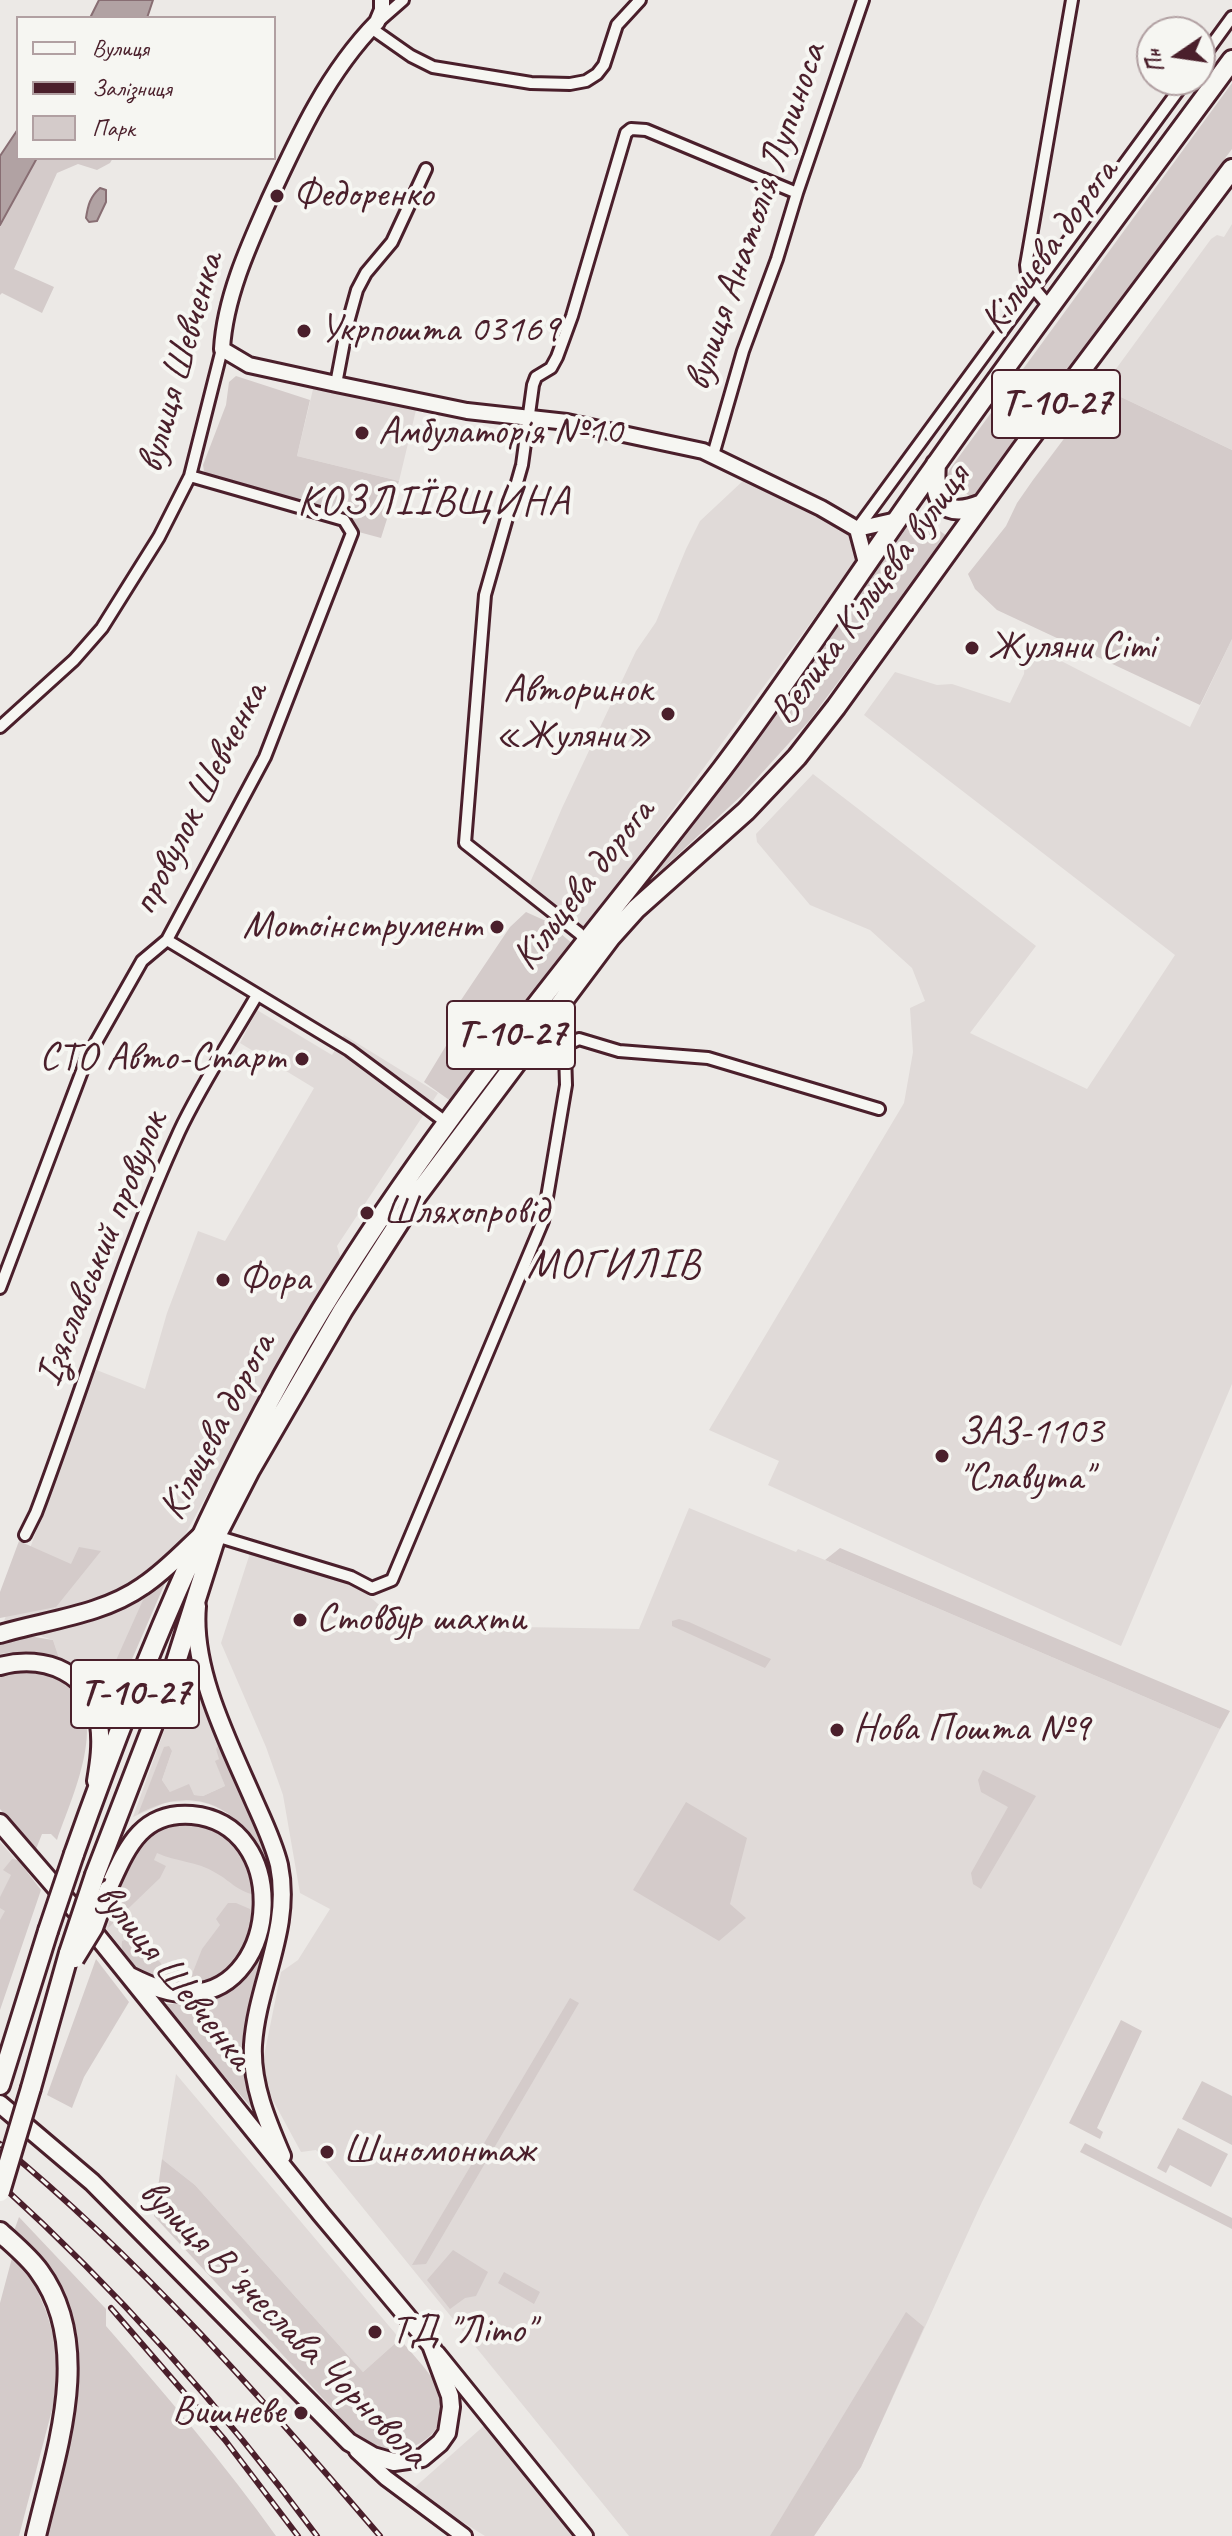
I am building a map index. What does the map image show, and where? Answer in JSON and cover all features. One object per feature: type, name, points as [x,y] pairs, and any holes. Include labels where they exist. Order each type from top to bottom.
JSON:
[{"type":"highway","name":"Кільцева дорога","points":[[0,2085],[93,1800],[281,1378],[339,1280],[400,1188],[508,1038],[587,942],[746,735],[936,464],[1232,60]]},
{"type":"highway","name":"Велика Кільцева вулиця","points":[[731,825],[779,777],[813,736],[1232,169]]},
{"type":"highway","points":[[936,464],[936,493],[942,503],[961,511],[982,504]]},
{"type":"highway","name":"Кільцева дорога","points":[[0,2192],[62,1974],[72,1956],[95,1875],[170,1681],[199,1582],[208,1536],[343,1310],[415,1198],[610,938],[636,909],[731,825]]},
{"type":"highway","points":[[0,2232],[40,2272],[62,2316],[68,2364],[62,2421],[36,2536]]},
{"type":"main road","points":[[0,1634],[105,1605],[123,1597],[142,1588],[208,1536]]},
{"type":"main road","points":[[199,1582],[196,1621],[203,1671],[279,1865],[282,1897],[280,1930],[255,2024],[253,2058],[262,2105],[290,2176]]},
{"type":"main road","points":[[0,1666],[23,1661],[49,1664],[74,1676],[85,1689],[99,1722],[100,1754],[93,1800]]},
{"type":"main road","points":[[72,1956],[94,1928],[108,1889],[134,1837],[158,1821],[188,1815],[205,1817],[235,1832],[253,1858],[260,1881],[262,1919],[255,1943],[243,1964],[224,1981],[203,1991],[178,1992],[156,1988],[125,1973]]},
{"type":"main road","name":"вулиця Шевченка","points":[[0,1823],[290,2176]]},
{"type":"main road","points":[[0,1833],[17,1842]]},
{"type":"main road","name":"вулиця Вʼячеслава Чорновола","points":[[0,2104],[60,2153],[349,2442]]},
{"type":"main road","name":"вулиця Вʼячеслава Чорновола","points":[[290,2176],[431,2345]]},
{"type":"main road","points":[[349,2442],[373,2456],[394,2462],[422,2458],[440,2443],[447,2433],[450,2396],[431,2345]]},
{"type":"street","points":[[382,0],[382,10],[374,25],[411,56],[433,67],[531,83],[570,84],[586,81],[597,74],[604,65],[617,25],[640,0]]},
{"type":"street","name":"вулиця Шевченка","points":[[0,727],[74,660],[102,628],[159,537],[190,476],[241,269],[282,173],[325,88],[374,25],[403,0]]},
{"type":"street","name":"вулиця Анатолія Лупиноса","points":[[713,455],[743,351],[777,259],[863,0]]},
{"type":"street","points":[[1051,308],[1032,287],[1027,276],[1028,249],[1072,0]]},
{"type":"street","points":[[1216,39],[1232,17]]},
{"type":"street","points":[[857,529],[1174,96]]},
{"type":"street","points":[[587,942],[465,843],[485,595],[522,465],[533,385],[536,377],[551,368],[572,316],[626,133],[637,128],[646,130],[797,193]]},
{"type":"street","points":[[336,384],[357,290],[366,273],[392,242],[426,169]]},
{"type":"street","points":[[222,349],[249,365],[336,384],[467,411],[605,430],[713,455],[857,529],[897,520]]},
{"type":"street","name":"провулок Шевченка","points":[[0,1288],[87,1058],[142,961],[167,940],[265,757],[352,533],[344,520],[190,476]]},
{"type":"street","points":[[857,529],[866,563]]},
{"type":"street","points":[[167,940],[349,1050],[447,1123]]},
{"type":"street","name":"Ізяславський провулок","points":[[25,1535],[36,1513],[159,1179],[181,1129],[257,995]]},
{"type":"street","points":[[208,1536],[351,1577],[372,1588],[392,1580],[543,1221],[566,1085],[565,1052],[537,1033]]},
{"type":"street","points":[[560,1048],[579,1039],[619,1051],[708,1058],[879,1109]]},
{"type":"street","name":"вулиця Вʼячеслава Чорновола","points":[[431,2345],[585,2536]]},
{"type":"street","name":"вулиця Вʼячеслава Чорновола","points":[[349,2442],[386,2478],[464,2536]]},
{"type":"shaded area","points":[[99,0],[153,0],[148,16],[91,16]]},
{"type":"shaded area","points":[[16,132],[16,160],[36,160],[0,225],[0,156]]},
{"type":"shaded area","points":[[100,188],[106,190],[106,202],[97,221],[89,222],[86,218],[89,205]]},
{"type":"shaded area","points":[[1232,224],[1232,450],[1102,388],[1211,239],[1217,235],[1224,237]]},
{"type":"shaded area","points":[[314,385],[416,410],[399,481],[297,456]]},
{"type":"shaded area","name":"Авторинок «Жуляни»","points":[[746,478],[847,528],[857,544],[856,557],[851,568],[585,929],[529,885],[636,651],[656,622],[700,521]]},
{"type":"shaded area","points":[[1232,639],[1232,1384],[1121,1646],[768,1485],[779,1461],[709,1430],[904,1103],[913,1052],[910,1008],[925,1001],[912,968],[870,930],[810,905],[757,842],[756,834],[813,774],[1036,946],[970,1033],[1087,1089],[1175,955],[864,715],[895,672],[937,685],[952,684],[1010,703],[1024,674],[1025,657],[1030,645],[1190,727]]},
{"type":"shaded area","points":[[257,1010],[332,1055],[344,1035],[438,1093],[337,1246],[341,1259],[278,1365],[186,1533],[163,1562],[128,1587],[106,1597],[68,1610],[38,1614],[3,1624],[94,1369],[145,1389],[167,1313],[198,1231],[225,1241],[314,1088],[240,1043]]},
{"type":"shaded area","points":[[689,1508],[796,1552],[798,1549],[825,1560],[1220,1729],[982,2202],[861,2467],[814,2536],[629,2536],[316,2150],[301,2152],[269,2093],[262,2066],[281,1972],[298,1960],[330,1909],[300,1893],[283,1795],[221,1643],[251,1550],[358,1587],[403,1625],[639,1629]]},
{"type":"shaded area","points":[[147,1591],[102,1707],[83,1675],[59,1658],[53,1640],[37,1635],[38,1627]]},
{"type":"shaded area","points":[[194,1667],[268,1853],[272,1871],[265,1873],[244,1830],[252,1838],[266,1871],[270,1871],[211,1724],[219,1746],[216,1762],[225,1786],[203,1796],[170,1792],[162,1780],[172,1751],[139,1813],[165,1803],[133,1817],[188,1671]]},
{"type":"shaded area","points":[[180,1820],[231,1837],[251,1869],[257,1912],[205,1983],[130,1959],[104,1926],[127,1855],[152,1829]]},
{"type":"shaded area","points":[[0,1842],[28,1873],[0,1931]]},
{"type":"shaded area","points":[[176,2074],[400,2339],[363,2372],[195,2185],[162,2159]]},
{"type":"shaded area","points":[[487,2423],[577,2536],[485,2536],[427,2500],[414,2488]]},
{"type":"green space","points":[[1232,83],[1232,149],[972,498],[946,478],[950,469]]},
{"type":"green space","points":[[36,160],[112,160],[97,170],[78,164],[57,173],[14,269],[54,287],[42,313],[2,293],[0,295],[0,225]]},
{"type":"green space","points":[[236,376],[310,400],[297,456],[399,481],[381,538],[355,531],[353,518],[346,512],[340,515],[215,481],[204,471],[203,465],[226,405],[229,382]]},
{"type":"green space","points":[[1102,388],[1232,450],[1232,639],[1200,705],[997,610],[975,589],[968,574],[1006,526],[1033,480]]},
{"type":"green space","points":[[916,514],[947,536],[809,721],[741,796],[658,873],[655,871],[786,700]]},
{"type":"green space","points":[[526,912],[546,921],[574,945],[452,1102],[424,1082],[458,1026],[449,1018],[510,927]]},
{"type":"green space","points":[[19,1541],[71,1564],[79,1547],[101,1551],[56,1607],[0,1618],[0,1592]]},
{"type":"green space","points":[[840,1548],[1230,1711],[1220,1729],[825,1560]]},
{"type":"green space","points":[[169,1574],[106,1719],[90,1679],[74,1658],[109,1676],[147,1591]]},
{"type":"green space","points":[[679,1619],[771,1659],[765,1668],[672,1626],[672,1621]]},
{"type":"green space","points":[[17,1634],[53,1640],[59,1658],[30,1652],[0,1654],[0,1639]]},
{"type":"green space","points":[[10,1668],[49,1671],[72,1687],[83,1705],[87,1727],[80,1774],[57,1840],[51,1834],[42,1834],[36,1849],[0,1809],[0,1672]]},
{"type":"green space","points":[[213,1719],[254,1812],[272,1885],[270,1939],[251,2009],[246,2046],[256,2113],[162,2004],[189,2003],[216,1996],[232,1987],[256,1959],[268,1925],[269,1888],[259,1853],[240,1824],[213,1805],[179,1801],[138,1814],[164,1747],[169,1746],[172,1751],[162,1780],[170,1792],[189,1784],[194,1795],[203,1796],[225,1786],[215,1761],[219,1759],[211,1724]]},
{"type":"green space","points":[[983,1770],[1036,1796],[981,1889],[973,1884],[971,1873],[1008,1807],[981,1792],[978,1780]]},
{"type":"green space","points":[[686,1802],[747,1838],[730,1904],[746,1918],[719,1941],[633,1890]]},
{"type":"green space","points":[[177,1823],[209,1828],[231,1842],[246,1865],[254,1895],[237,1888],[209,1869],[157,1853],[154,1860],[166,1866],[160,1878],[108,1928],[122,1879],[137,1851],[161,1830]]},
{"type":"green space","points":[[12,1859],[18,1860],[41,1890],[0,2010],[0,1920],[5,1911],[0,1908],[0,1897],[11,1875],[3,1870]]},
{"type":"green space","points":[[228,1903],[250,1909],[254,1918],[249,1946],[218,1982],[185,1988],[166,1987],[139,1972],[122,1949],[122,1941],[134,1937],[148,1942],[148,1953],[166,1971],[191,1977],[202,1949],[220,1925],[216,1919]]},
{"type":"green space","points":[[96,1959],[129,2002],[84,2077],[72,2108],[47,2095]]},
{"type":"green space","points":[[570,1998],[579,2003],[426,2264],[412,2265]]},
{"type":"green space","points":[[1121,2020],[1142,2031],[1097,2128],[1103,2132],[1100,2139],[1069,2123]]},
{"type":"green space","points":[[1202,2081],[1232,2096],[1232,2145],[1182,2119]]},
{"type":"green space","points":[[1178,2128],[1228,2154],[1211,2187],[1170,2165],[1166,2173],[1157,2168]]},
{"type":"green space","points":[[1085,2143],[1232,2218],[1232,2229],[1080,2152]]},
{"type":"green space","points":[[162,2159],[195,2185],[363,2372],[400,2339],[434,2380],[442,2399],[441,2419],[429,2437],[409,2448],[388,2450],[374,2447],[356,2434],[154,2216]]},
{"type":"green space","points":[[19,2217],[106,2309],[106,2326],[215,2455],[276,2536],[44,2536],[79,2383],[77,2333],[54,2279],[14,2231]]},
{"type":"green space","points":[[453,2250],[488,2272],[476,2296],[465,2298],[450,2309],[427,2280]]},
{"type":"green space","points":[[12,2258],[34,2283],[46,2311],[56,2344],[58,2367],[53,2406],[19,2536],[0,2536],[0,2303]]},
{"type":"green space","points":[[504,2272],[540,2292],[534,2304],[498,2283]]},
{"type":"green space","points":[[906,2312],[924,2327],[861,2467],[814,2536],[770,2536]]},
{"type":"railway","points":[[0,2144],[52,2188],[151,2282],[245,2381],[380,2536]]},
{"type":"railway","points":[[0,2184],[86,2266],[167,2352],[244,2442],[317,2536]]},
{"type":"railway","points":[[111,2308],[225,2440],[298,2536]]},
{"type":"place","name":"Федоренко","points":[[277,196]]},
{"type":"place","name":"Укрпошта 03169","points":[[304,331]]},
{"type":"place","name":"Амбулаторія №10","points":[[362,433]]},
{"type":"place","name":"Жуляни Сіті","points":[[972,648]]},
{"type":"place","name":"Авторинок «Жуляни»","points":[[668,714]]},
{"type":"place","name":"Мотоінструмент","points":[[497,927]]},
{"type":"place","name":"СТО Авто-Старт","points":[[302,1059]]},
{"type":"place","name":"Шляхопровід","points":[[367,1213]]},
{"type":"place","name":"Фора","points":[[223,1280]]},
{"type":"place","name":"ЗАЗ-1103 \"Славута\"","points":[[942,1456]]},
{"type":"place","name":"Стовбур шахти","points":[[300,1620]]},
{"type":"place","name":"Нова Пошта №9","points":[[837,1730]]},
{"type":"place","name":"Шиномонтаж","points":[[327,2152]]},
{"type":"place","name":"ТД \"Літо\"","points":[[375,2332]]},
{"type":"place","name":"Вишневе","points":[[301,2413]]},
{"type":"district","name":"КОЗЛІЇВЩИНА","points":[[434,503]]},
{"type":"district","name":"МОГИЛІВ","points":[[614,1266]]}]
